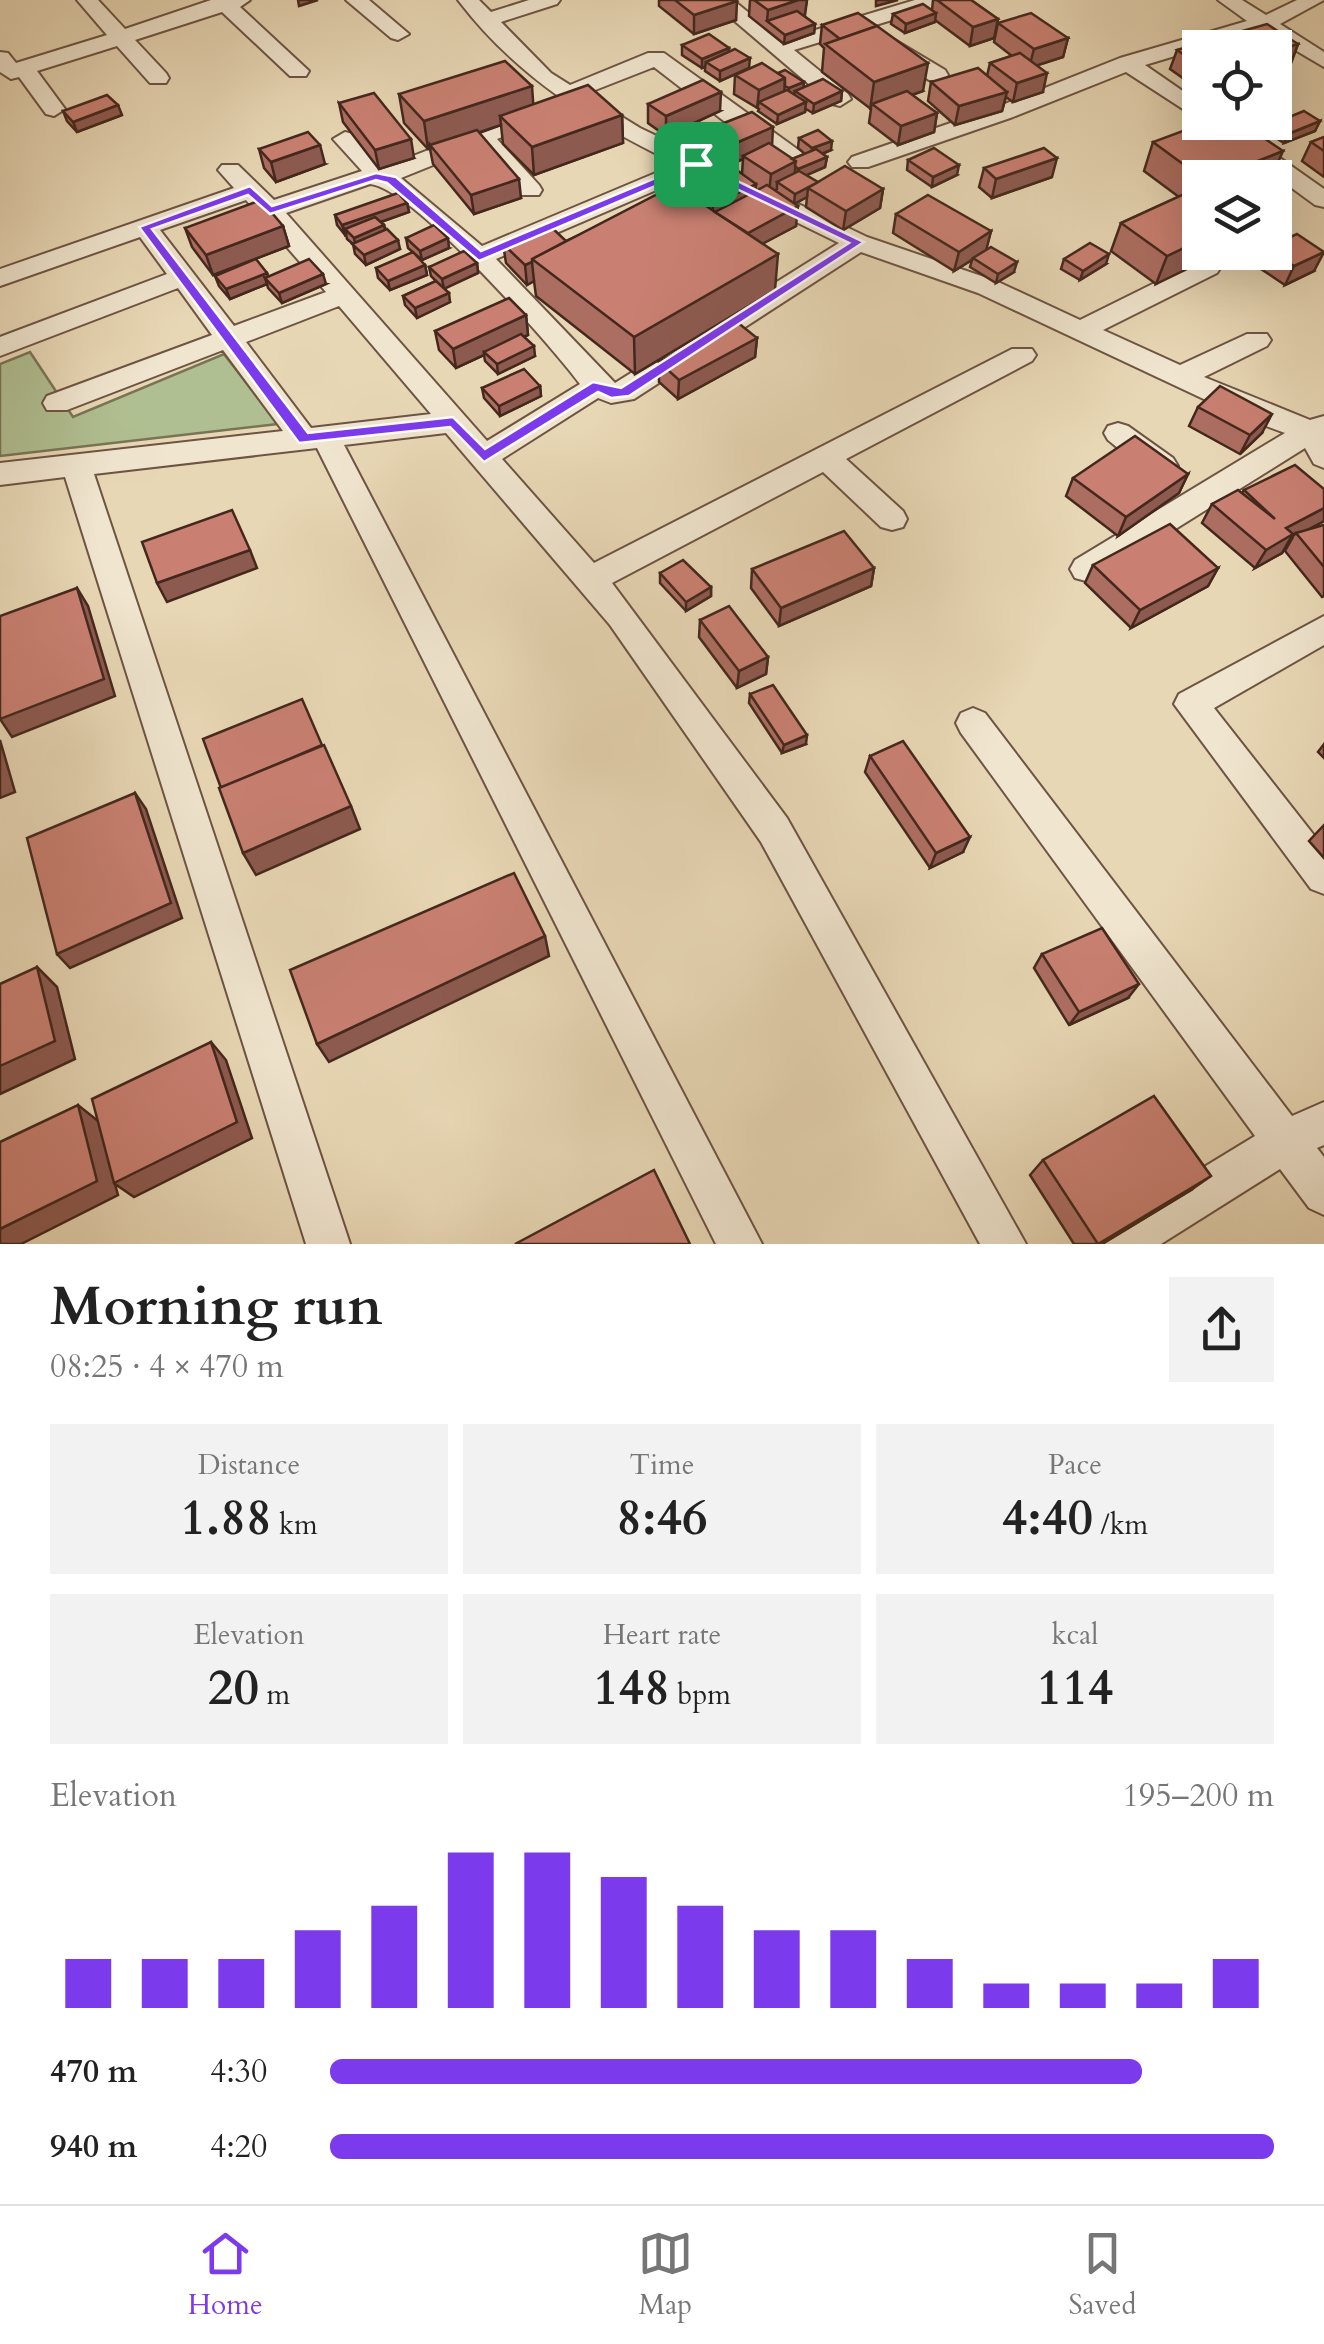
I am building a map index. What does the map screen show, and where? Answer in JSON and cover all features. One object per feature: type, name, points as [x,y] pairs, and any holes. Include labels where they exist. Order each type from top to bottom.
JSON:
[{"type":"street","points":[[88,0],[158,78]]},
{"type":"street","points":[[356,0],[398,34]]},
{"type":"street","points":[[468,0],[542,78],[685,159],[858,242],[987,287],[1319,438]]},
{"type":"street","points":[[485,20],[550,0]]},
{"type":"street","points":[[720,0],[740,27],[778,48],[840,99]]},
{"type":"street","points":[[778,48],[937,0]]},
{"type":"street","points":[[1228,0],[1324,60]]},
{"type":"street","points":[[860,162],[1006,112],[1128,63],[1266,22],[1314,0]]},
{"type":"street","points":[[0,58],[12,72],[229,1],[298,70]]},
{"type":"street","points":[[861,23],[937,75]]},
{"type":"street","points":[[380,177],[482,138],[666,55],[740,120],[796,159]]},
{"type":"street","points":[[1128,63],[1182,100]]},
{"type":"street","points":[[24,68],[54,109]]},
{"type":"street","points":[[479,257],[685,159],[745,126],[740,120]]},
{"type":"street","points":[[482,138],[530,190]]},
{"type":"street","points":[[345,139],[380,177]]},
{"type":"street","points":[[1239,140],[1324,200]]},
{"type":"street","points":[[230,170],[270,210],[621,616],[774,830],[1004,1244]]},
{"type":"street","points":[[270,210],[365,177],[392,180],[479,257],[583,364],[598,386],[611,393],[624,392],[858,242]]},
{"type":"street","points":[[0,278],[250,190]]},
{"type":"street","points":[[145,227],[228,337],[314,438],[740,1244]]},
{"type":"street","points":[[1081,330],[1204,270]]},
{"type":"street","points":[[0,347],[183,277]]},
{"type":"street","points":[[56,402],[343,294]]},
{"type":"street","points":[[1182,376],[1258,340]]},
{"type":"street","points":[[590,580],[1022,355]]},
{"type":"street","points":[[484,457],[598,386]]},
{"type":"street","points":[[0,474],[453,422]]},
{"type":"street","points":[[1118,433],[1206,497]]},
{"type":"street","points":[[1086,568],[1206,497],[1319,438]]},
{"type":"street","points":[[825,457],[892,519]]},
{"type":"street","points":[[76,465],[328,1244]]},
{"type":"street","points":[[1324,629],[1191,704],[1324,877]]},
{"type":"street","points":[[973,723],[1305,1132],[1324,1193]]},
{"type":"street","points":[[1120,1244],[1305,1132]]},
{"type":"green space","points":[[30,352],[73,417],[224,354],[278,424],[0,456],[0,364]]},
{"type":"building","points":[[675,0],[736,0],[737,1],[694,15]]},
{"type":"building","points":[[754,0],[798,0],[768,10]]},
{"type":"building","points":[[937,0],[971,0],[998,19],[973,27]]},
{"type":"building","points":[[923,4],[936,13],[906,24],[893,14]]},
{"type":"building","points":[[797,11],[815,24],[785,35],[767,21]]},
{"type":"building","points":[[858,13],[877,26],[840,39],[822,25]]},
{"type":"building","points":[[1031,13],[1068,38],[1034,49],[998,23]]},
{"type":"building","points":[[1267,24],[1276,30],[1246,30]]},
{"type":"building","points":[[877,26],[928,63],[874,82],[825,44]]},
{"type":"building","points":[[709,34],[729,48],[702,59],[682,45]]},
{"type":"building","points":[[735,49],[750,58],[720,71],[706,62]]},
{"type":"building","points":[[1020,53],[1047,73],[1017,83],[990,63]]},
{"type":"building","points":[[505,61],[532,86],[424,121],[399,94]]},
{"type":"building","points":[[762,63],[785,78],[759,90],[735,75]]},
{"type":"building","points":[[978,68],[1007,92],[959,106],[931,82]]},
{"type":"building","points":[[785,70],[804,82],[785,86],[785,78],[778,73]]},
{"type":"building","points":[[823,79],[842,91],[814,104],[795,91]]},
{"type":"building","points":[[703,80],[721,92],[666,116],[648,104]]},
{"type":"building","points":[[588,85],[622,115],[532,147],[500,116]]},
{"type":"building","points":[[787,90],[806,102],[778,115],[759,102]]},
{"type":"building","points":[[907,91],[937,113],[901,126],[872,104]]},
{"type":"building","points":[[374,93],[411,139],[375,150],[339,103]]},
{"type":"building","points":[[107,95],[118,105],[73,122],[63,111]]},
{"type":"building","points":[[1304,111],[1320,121],[1292,132],[1292,116]]},
{"type":"building","points":[[752,112],[773,127],[722,149],[701,132]]},
{"type":"building","points":[[477,130],[519,179],[471,195],[430,145]]},
{"type":"building","points":[[818,130],[832,141],[812,148],[799,138]]},
{"type":"building","points":[[1182,131],[1182,140],[1267,140],[1283,151],[1260,160],[1182,160],[1182,163],[1153,142]]},
{"type":"building","points":[[308,132],[320,145],[271,162],[259,149]]},
{"type":"building","points":[[1324,137],[1324,151],[1311,142]]},
{"type":"building","points":[[769,143],[796,161],[771,174],[743,156]]},
{"type":"building","points":[[934,148],[959,165],[933,177],[908,160]]},
{"type":"building","points":[[1044,148],[1057,158],[996,179],[984,168]]},
{"type":"building","points":[[816,149],[827,157],[798,169],[795,166],[792,159]]},
{"type":"building","points":[[727,163],[756,184],[713,205],[683,184]]},
{"type":"building","points":[[845,166],[883,189],[846,211],[808,188]]},
{"type":"building","points":[[799,171],[818,182],[795,194],[777,182]]},
{"type":"building","points":[[675,185],[778,254],[634,337],[532,259]]},
{"type":"building","points":[[767,185],[798,206],[748,233],[715,212]]},
{"type":"building","points":[[398,193],[407,203],[342,225],[335,215]]},
{"type":"building","points":[[928,195],[991,231],[959,252],[896,214]]},
{"type":"building","points":[[1182,195],[1182,249],[1167,256],[1121,223]]},
{"type":"building","points":[[261,200],[283,226],[206,255],[185,228]]},
{"type":"building","points":[[375,217],[384,225],[354,238],[345,229]]},
{"type":"building","points":[[434,225],[448,238],[420,251],[406,238]]},
{"type":"building","points":[[549,225],[566,241],[525,265],[503,244]]},
{"type":"building","points":[[387,229],[398,240],[364,255],[352,244]]},
{"type":"building","points":[[1297,234],[1324,252],[1294,266],[1292,236]]},
{"type":"building","points":[[1090,243],[1109,254],[1083,271],[1064,259]]},
{"type":"building","points":[[991,247],[1017,262],[998,274],[973,258]]},
{"type":"building","points":[[464,251],[477,263],[442,279],[429,267]]},
{"type":"building","points":[[413,252],[425,265],[388,281],[376,268]]},
{"type":"building","points":[[256,259],[267,273],[226,289],[215,276]]},
{"type":"building","points":[[309,259],[323,274],[279,293],[265,278]]},
{"type":"building","points":[[436,281],[449,293],[415,308],[403,296]]},
{"type":"building","points":[[509,298],[526,315],[453,349],[435,331]]},
{"type":"building","points":[[737,322],[757,338],[679,380],[659,362]]},
{"type":"building","points":[[521,334],[534,346],[497,364],[484,352]]},
{"type":"building","points":[[524,369],[540,386],[499,406],[482,388]]},
{"type":"building","points":[[1220,386],[1272,414],[1250,435],[1198,407]]},
{"type":"building","points":[[1135,436],[1188,474],[1126,517],[1073,478]]},
{"type":"building","points":[[1295,465],[1324,489],[1324,508],[1286,528],[1293,534],[1266,550],[1212,504],[1238,490],[1275,519],[1244,490]]},
{"type":"building","points":[[232,510],[250,550],[157,583],[142,542]]},
{"type":"building","points":[[1170,524],[1218,568],[1140,610],[1093,565]]},
{"type":"building","points":[[1324,525],[1324,567],[1296,533]]},
{"type":"building","points":[[844,531],[874,568],[781,608],[752,569]]},
{"type":"building","points":[[683,560],[711,587],[686,602],[660,573]]},
{"type":"building","points":[[77,588],[104,679],[0,719],[0,616]]},
{"type":"building","points":[[729,606],[768,657],[739,671],[700,620]]},
{"type":"building","points":[[773,685],[807,735],[784,745],[750,694]]},
{"type":"building","points":[[302,699],[322,745],[221,788],[203,739]]},
{"type":"building","points":[[903,741],[970,837],[936,853],[870,756]]},
{"type":"building","points":[[324,745],[351,806],[243,853],[219,788]]},
{"type":"building","points":[[135,793],[171,903],[57,954],[27,838]]},
{"type":"building","points":[[514,873],[545,936],[317,1044],[290,970]]},
{"type":"building","points":[[1102,928],[1139,984],[1079,1012],[1042,954]]},
{"type":"building","points":[[37,967],[55,1041],[0,1066],[0,984]]},
{"type":"building","points":[[211,1042],[237,1122],[114,1183],[92,1099]]},
{"type":"building","points":[[1154,1096],[1211,1176],[1098,1244],[1043,1160]]},
{"type":"building","points":[[78,1105],[97,1181],[0,1229],[0,1142]]},
{"type":"building","points":[[654,1170],[690,1244],[515,1244]]},
{"type":"route","points":[[696,164],[858,242],[624,392],[611,393],[598,386],[484,457],[453,422],[304,439],[145,227],[250,190],[270,210],[376,176],[392,180],[479,257],[696,164]]}]
